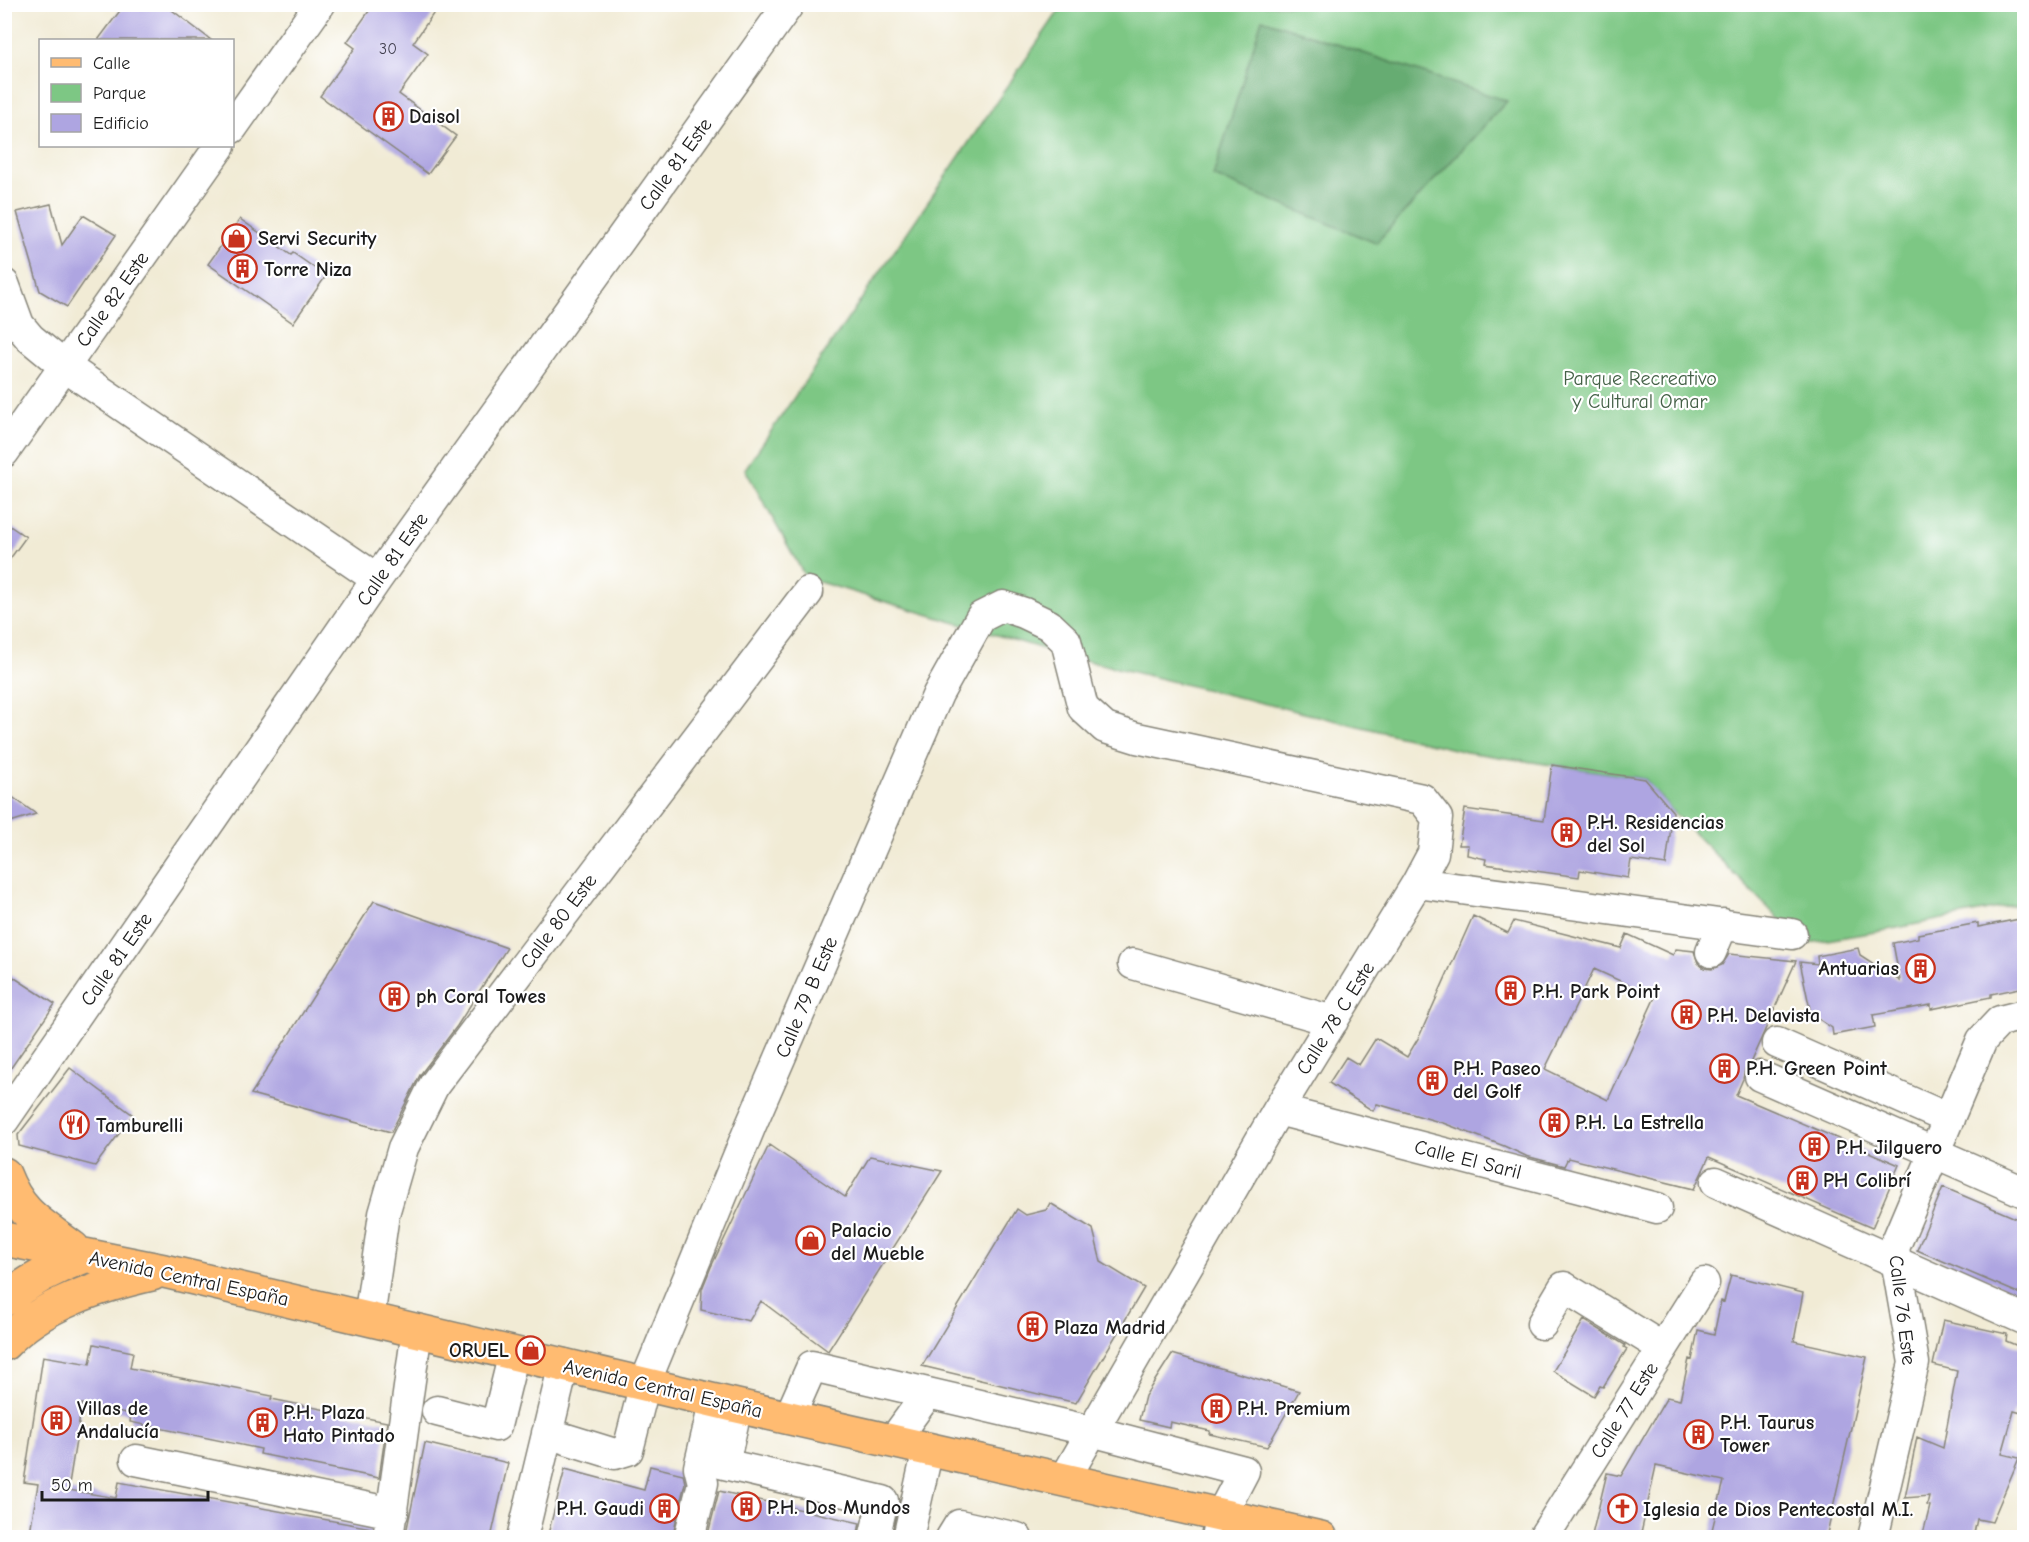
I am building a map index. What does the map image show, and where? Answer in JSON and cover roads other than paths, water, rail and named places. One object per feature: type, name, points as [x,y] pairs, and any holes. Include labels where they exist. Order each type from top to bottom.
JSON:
[{"type":"main road","points":[[4,1174],[21,1206],[30,1216],[85,1256]]},
{"type":"main road","name":"Avenida Central España","points":[[4,1239],[164,1271],[789,1418],[1064,1480],[1218,1526],[1321,1538]]},
{"type":"main road","points":[[4,1300],[55,1267],[85,1256]]},
{"type":"main road","points":[[4,1344],[23,1327],[61,1304],[111,1283],[164,1271]]},
{"type":"street","points":[[234,125],[320,4]]},
{"type":"street","name":"Calle 81 Este","points":[[4,1120],[377,579],[789,4]]},
{"type":"street","name":"Calle 82 Este","points":[[4,452],[219,147]]},
{"type":"street","points":[[4,284],[19,325],[30,338],[64,366],[377,579]]},
{"type":"street","name":"Calle 80 Este","points":[[369,1319],[384,1214],[403,1148],[434,1084],[808,592]]},
{"type":"street","name":"Calle 78 C Este","points":[[981,616],[1003,606],[1024,612],[1049,625],[1066,641],[1083,708],[1105,728],[1137,738],[1422,799],[1437,818],[1433,853],[1418,883],[1278,1110],[1064,1480]]},
{"type":"street","name":"Calle 79 B Este","points":[[547,1433],[615,1454],[628,1450],[645,1383],[751,1125],[938,694],[981,616]]},
{"type":"street","points":[[1418,883],[1792,934]]},
{"type":"street","points":[[1711,952],[1723,924]]},
{"type":"street","points":[[1132,964],[1333,1021]]},
{"type":"street","name":"Calle 76 Este","points":[[1873,1538],[1914,1363],[1894,1248],[1982,1040],[2000,1021],[2025,1015]]},
{"type":"street","points":[[1777,1043],[1949,1119]]},
{"type":"street","points":[[1760,1076],[2025,1192]]},
{"type":"street","name":"Calle El Saril","points":[[1278,1110],[1657,1208]]},
{"type":"street","points":[[1716,1182],[2025,1319]]},
{"type":"street","name":"Calle 77 Este","points":[[1543,1538],[1704,1283]]},
{"type":"street","points":[[1542,1324],[1564,1287],[1663,1348]]},
{"type":"street","points":[[136,1460],[391,1525],[417,1330]]},
{"type":"street","points":[[437,1411],[496,1426],[514,1353]]},
{"type":"street","points":[[522,1538],[564,1364]]},
{"type":"street","points":[[789,1418],[812,1366],[1091,1431],[1244,1471],[1218,1526]]},
{"type":"street","points":[[893,1441],[928,1393]]},
{"type":"street","points":[[689,1538],[703,1483],[699,1467],[726,1403]]},
{"type":"street","points":[[726,1403],[724,1464],[883,1501],[874,1538]]},
{"type":"street","points":[[908,1538],[928,1449]]},
{"type":"street","points":[[951,1538],[959,1525],[1017,1538]]},
{"type":"place","name":"Daisol","points":[[388,116]]},
{"type":"place","name":"Servi Security","points":[[237,238]]},
{"type":"place","name":"Torre Niza","points":[[243,269]]},
{"type":"place","name":"P.H. Residencias del Sol","points":[[1566,833]]},
{"type":"place","name":"Antuarias","points":[[1920,968]]},
{"type":"place","name":"P.H. Park Point","points":[[1511,991]]},
{"type":"place","name":"ph Coral Towes","points":[[395,996]]},
{"type":"place","name":"P.H. Delavista","points":[[1686,1015]]},
{"type":"place","name":"P.H. Green Point","points":[[1725,1068]]},
{"type":"place","name":"P.H. Paseo del Golf","points":[[1432,1080]]},
{"type":"place","name":"P.H. La Estrella","points":[[1554,1122]]},
{"type":"place","name":"Tamburelli","points":[[75,1125]]},
{"type":"place","name":"P.H. Jilguero","points":[[1815,1147]]},
{"type":"place","name":"PH Colibrí","points":[[1802,1180]]},
{"type":"place","name":"Palacio del Mueble","points":[[810,1241]]},
{"type":"place","name":"Plaza Madrid","points":[[1033,1327]]},
{"type":"place","name":"ORUEL","points":[[530,1350]]},
{"type":"place","name":"P.H. Premium","points":[[1216,1408]]},
{"type":"place","name":"Villas de Andalucía","points":[[56,1420]]},
{"type":"place","name":"P.H. Plaza Hato Pintado","points":[[262,1423]]},
{"type":"place","name":"P.H. Taurus Tower","points":[[1699,1434]]},
{"type":"place","name":"P.H. Dos Mundos","points":[[746,1507]]},
{"type":"place","name":"P.H. Gaudi","points":[[665,1508]]},
{"type":"place","name":"Iglesia de Dios Pentecostal M.I.","points":[[1622,1509]]},
{"type":"park label","name":"Parque Recreativo y Cultural Omar","points":[[1640,390]]}]
